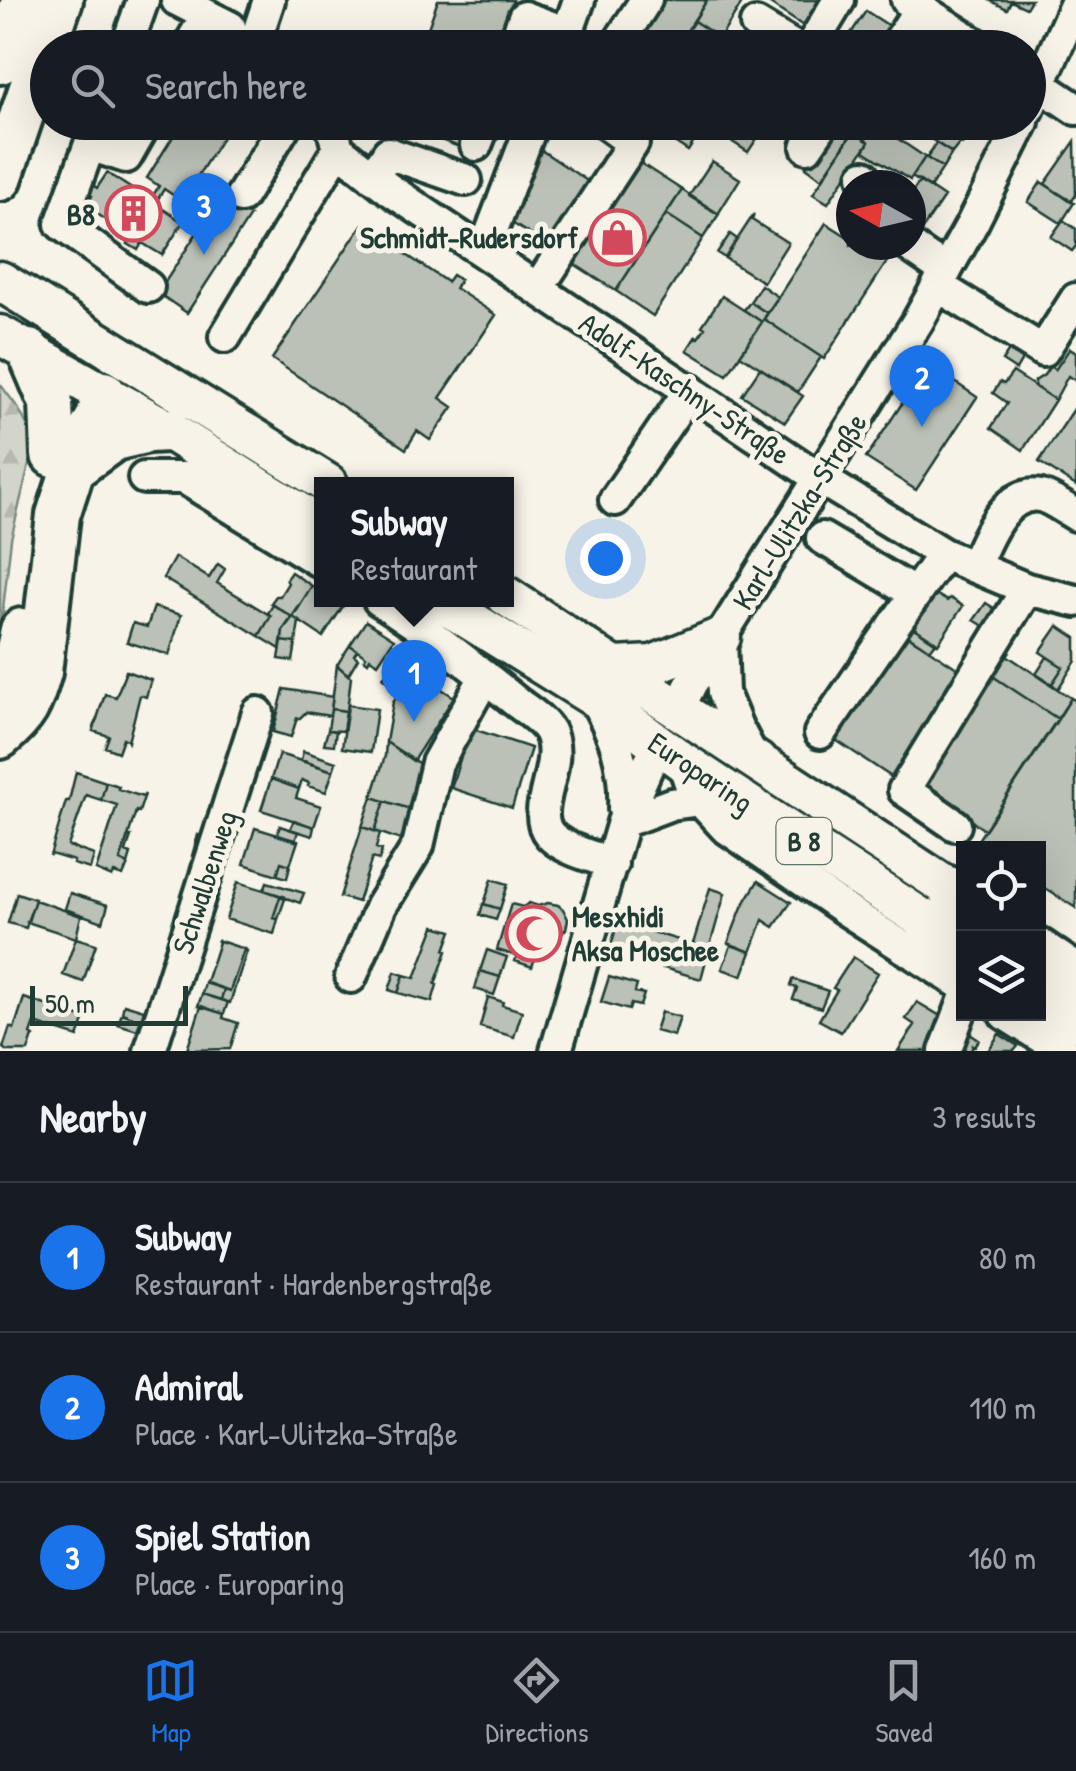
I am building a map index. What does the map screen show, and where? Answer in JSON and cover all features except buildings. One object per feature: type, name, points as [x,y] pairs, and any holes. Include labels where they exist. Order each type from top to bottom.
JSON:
[{"type":"highway","points":[[51,30],[61,0]]},
{"type":"highway","points":[[0,62],[19,7]]},
{"type":"highway","points":[[0,180],[30,91]]},
{"type":"highway","points":[[0,737],[26,712],[40,672],[64,490],[64,462],[50,403],[15,343]]},
{"type":"highway","points":[[0,694],[19,652],[40,484],[78,453],[114,376]]},
{"type":"highway","points":[[64,462],[114,438],[168,430]]},
{"type":"highway","name":"Europaring","points":[[946,902],[958,931]]},
{"type":"highway","points":[[1046,955],[1076,976]]},
{"type":"highway","points":[[1046,1000],[1076,1020]]},
{"type":"main road","points":[[4,283],[114,376],[168,430],[314,521]]},
{"type":"main road","points":[[15,343],[114,376],[182,392],[317,477]]},
{"type":"main road","name":"Europaring","points":[[514,603],[605,682],[671,753],[742,800],[946,902]]},
{"type":"main road","name":"Europaring","points":[[452,607],[605,682],[679,708],[946,902]]},
{"type":"main road","points":[[605,682],[721,637]]},
{"type":"main road","points":[[671,753],[679,708]]},
{"type":"main road","points":[[700,800],[742,800]]},
{"type":"street","points":[[132,30],[143,0]]},
{"type":"street","points":[[177,0],[218,21],[208,30]]},
{"type":"street","points":[[260,30],[269,0]]},
{"type":"street","points":[[568,30],[579,0]]},
{"type":"street","points":[[627,30],[646,0]]},
{"type":"street","points":[[820,30],[838,0]]},
{"type":"street","points":[[1046,63],[1076,3]]},
{"type":"street","points":[[903,30],[914,4],[954,30]]},
{"type":"street","points":[[519,30],[524,16],[548,30]]},
{"type":"street","points":[[756,24],[766,30]]},
{"type":"street","points":[[1046,96],[1076,108]]},
{"type":"street","points":[[92,140],[62,224],[148,287]]},
{"type":"street","points":[[102,140],[126,157],[136,140]]},
{"type":"street","points":[[241,197],[277,140]]},
{"type":"street","points":[[225,336],[333,140]]},
{"type":"street","name":"Adolf-Kaschny-Straße","points":[[339,140],[373,177],[819,478],[943,554],[1027,589],[1076,602]]},
{"type":"street","points":[[484,252],[526,140]]},
{"type":"street","points":[[538,288],[633,143],[629,140]]},
{"type":"street","name":"Karl-Ulitzka-Straße","points":[[679,708],[942,278],[1015,140]]},
{"type":"street","points":[[373,177],[388,153],[466,180]]},
{"type":"street","points":[[923,260],[942,278],[1044,351],[1076,299]]},
{"type":"street","points":[[615,500],[690,390]]},
{"type":"street","points":[[144,478],[184,478],[314,558]]},
{"type":"street","points":[[974,567],[990,532],[1008,508],[1020,500],[1044,497],[1076,515]]},
{"type":"street","points":[[822,538],[914,594]]},
{"type":"street","points":[[820,733],[943,554]]},
{"type":"street","points":[[955,825],[904,790],[1027,589]]},
{"type":"street","points":[[391,607],[547,727],[554,764],[542,823],[551,836],[566,846],[612,864]]},
{"type":"street","name":"Karl-Ulitzka-Straße","points":[[721,637],[722,693],[755,761]]},
{"type":"street","points":[[351,977],[380,906],[418,846],[437,763],[485,676]]},
{"type":"street","points":[[556,1051],[624,822],[625,785],[605,682]]},
{"type":"street","name":"Schwalbenweg","points":[[150,1051],[258,713]]},
{"type":"street","points":[[624,822],[671,753],[700,800],[725,827],[956,981]]},
{"type":"street","points":[[624,822],[655,808],[700,800]]},
{"type":"street","points":[[946,1051],[957,1021]]},
{"type":"street","points":[[1016,1021],[1062,1051]]},
{"type":"green space","points":[[0,384],[35,440],[11,539],[0,635]]},
{"type":"place","name":"B8","points":[[134,214]]},
{"type":"place","name":"Schmidt-Rudersdorf","points":[[617,237]]},
{"type":"place","name":"Spiel Station","points":[[204,255]]},
{"type":"place","name":"Admiral","points":[[922,427]]},
{"type":"place","name":"Subway","points":[[414,722]]},
{"type":"place","name":"Mesxhidi Aksa Moschee","points":[[533,933]]}]
